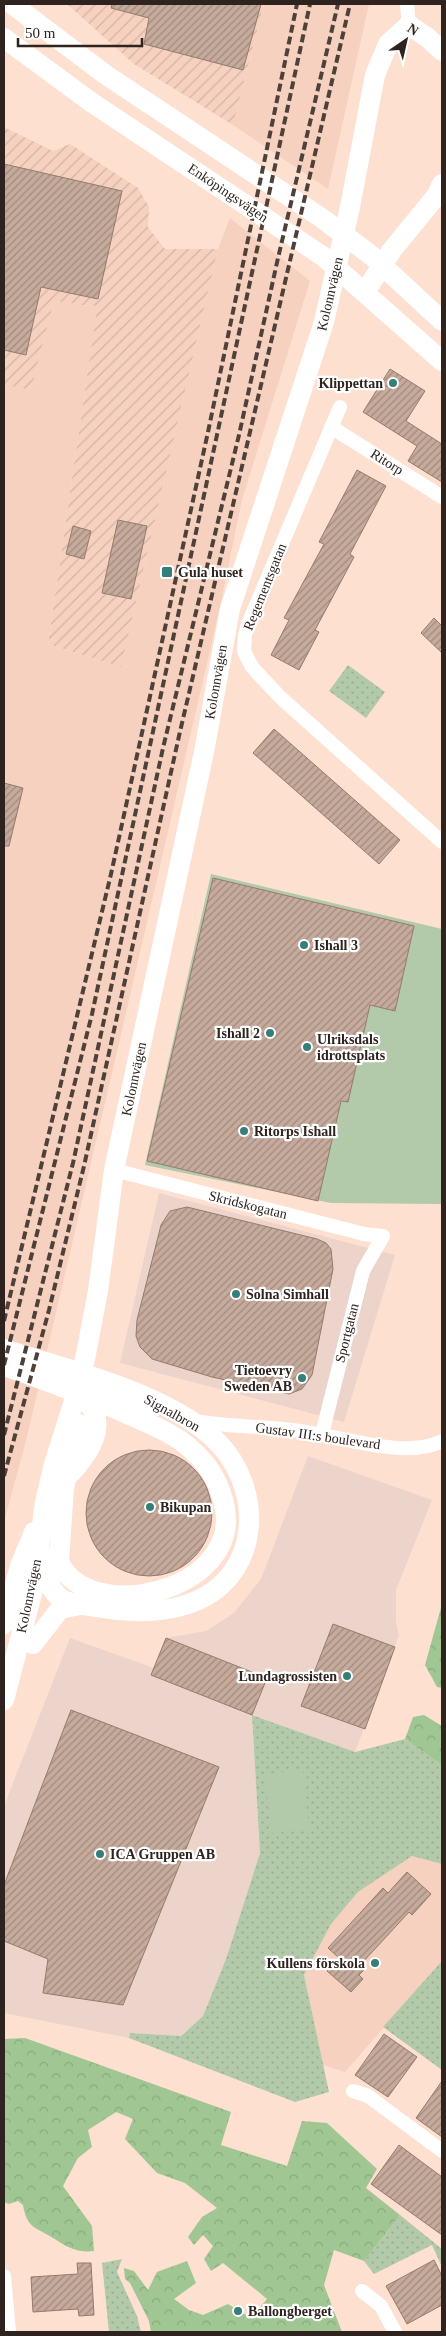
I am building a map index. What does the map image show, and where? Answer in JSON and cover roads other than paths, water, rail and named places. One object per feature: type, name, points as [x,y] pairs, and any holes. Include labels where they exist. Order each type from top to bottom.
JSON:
[{"type":"street","points":[[12,4],[106,74],[323,219],[377,262],[442,321]]},
{"type":"street","points":[[407,4],[409,25],[428,38],[442,51]]},
{"type":"street","name":"Kolonnvägen","points":[[6,1694],[25,1662],[33,1644],[38,1618],[59,1561],[64,1488],[79,1428],[81,1387],[98,1291],[114,1170],[204,752],[230,609],[324,322],[350,207],[375,74],[388,44],[409,25]]},
{"type":"street","name":"Enköpingsvägen","points":[[4,38],[91,102],[324,257],[442,361]]},
{"type":"street","points":[[362,289],[377,262],[392,250],[440,193]]},
{"type":"street","name":"Regementsgatan","points":[[340,407],[248,624],[244,651],[252,668],[280,697],[442,842]]},
{"type":"street","name":"Ritorp","points":[[331,427],[442,497]]},
{"type":"street","name":"Skridskogatan","points":[[114,1170],[364,1234],[383,1236]]},
{"type":"street","name":"Sportgatan","points":[[322,1434],[362,1271],[383,1236]]},
{"type":"street","name":"Signalbron","points":[[4,1349],[140,1395],[170,1408],[210,1434],[226,1451],[241,1478],[250,1518],[248,1542],[238,1565],[214,1590],[198,1600],[165,1609],[113,1610],[81,1605]]},
{"type":"street","name":"Signalbron","points":[[4,1366],[81,1387],[160,1428],[192,1449],[206,1465],[218,1484],[227,1522],[224,1541],[212,1560],[197,1574],[157,1592]]},
{"type":"street","points":[[4,1624],[20,1566],[40,1519],[50,1500],[93,1442],[97,1427],[95,1413],[81,1387]]},
{"type":"street","name":"Kolonnvägen","points":[[6,1694],[34,1586],[46,1502],[54,1464],[81,1387]]},
{"type":"street","name":"Gustav III:s boulevard","points":[[81,1387],[186,1419],[322,1434],[403,1448],[432,1446],[442,1441]]},
{"type":"street","name":"Kolonnvägen","points":[[46,1502],[48,1538],[46,1571],[50,1588],[62,1600],[81,1605]]},
{"type":"street","name":"Kolonnvägen","points":[[59,1561],[68,1576],[85,1587],[118,1594],[157,1592]]},
{"type":"street","name":"Kolonnvägen","points":[[33,1644],[60,1609],[81,1605]]},
{"type":"street","points":[[353,2091],[368,2096],[442,2151]]},
{"type":"street","points":[[4,2276],[8,2332]]},
{"type":"street","points":[[362,2291],[381,2306],[395,2332]]},
{"type":"railway","points":[[4,1321],[111,874],[208,432],[297,4]]},
{"type":"railway","points":[[4,1365],[92,1014],[310,4]]},
{"type":"railway","points":[[4,1435],[73,1163],[163,748],[239,435],[278,258],[338,4]]},
{"type":"railway","points":[[4,1476],[49,1310],[84,1166],[179,736],[350,4]]},
{"type":"place","name":"Klippettan","points":[[393,383]]},
{"type":"place","name":"Gula huset","points":[[167,572]]},
{"type":"place","name":"Ishall 3","points":[[304,945]]},
{"type":"place","name":"Ishall 2","points":[[270,1033]]},
{"type":"place","name":"Ulriksdals idrottsplats","points":[[307,1047]]},
{"type":"place","name":"Ritorps Ishall","points":[[244,1131]]},
{"type":"place","name":"Solna Simhall","points":[[236,1294]]},
{"type":"place","name":"Tietoevry Sweden AB","points":[[302,1378]]},
{"type":"place","name":"Bikupan","points":[[150,1507]]},
{"type":"place","name":"Lundagrossisten","points":[[347,1676]]},
{"type":"place","name":"ICA Gruppen AB","points":[[100,1854]]},
{"type":"place","name":"Kullens förskola","points":[[375,1963]]},
{"type":"place","name":"Ballongberget","points":[[238,2311]]}]
